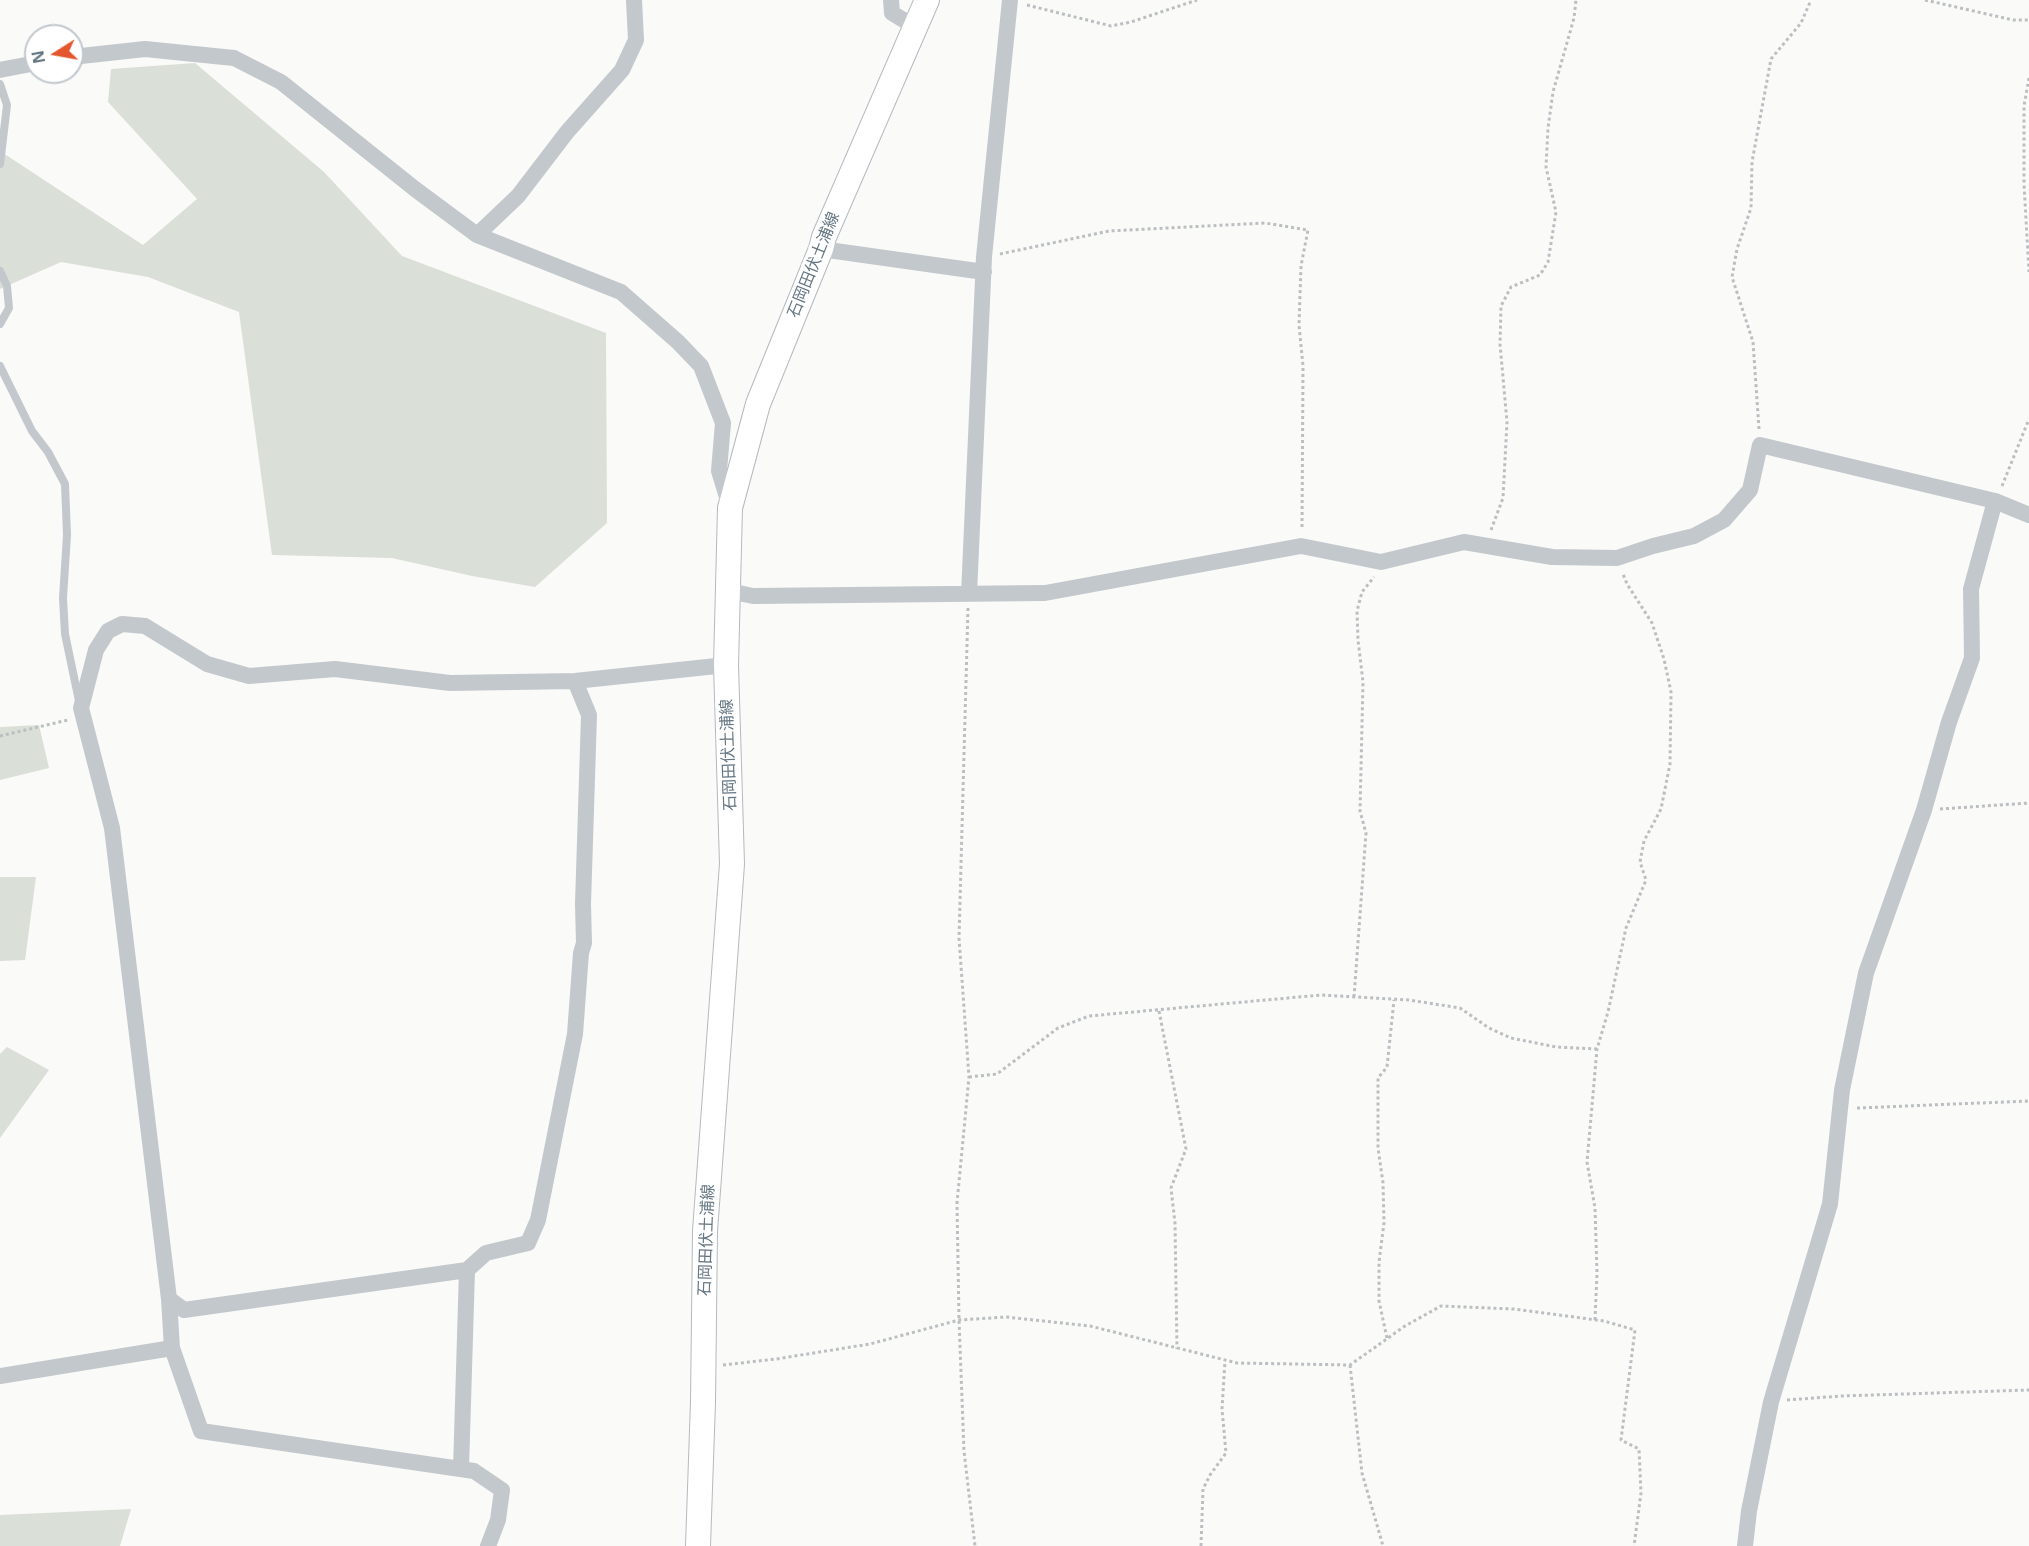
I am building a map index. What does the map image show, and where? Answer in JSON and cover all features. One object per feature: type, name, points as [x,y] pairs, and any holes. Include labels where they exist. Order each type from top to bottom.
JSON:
[{"type":"main road","name":"石岡田伏土浦線","points":[[698,1546],[705,1231],[732,864],[726,665],[730,508],[758,404],[824,237],[927,0]]},
{"type":"street","points":[[477,235],[518,196],[567,132],[622,70],[636,40],[634,0]]},
{"type":"street","points":[[891,0],[892,13],[915,27]]},
{"type":"street","points":[[969,594],[984,264],[1010,0]]},
{"type":"street","points":[[84,56],[145,49],[234,58],[281,82],[415,189],[477,235],[621,292],[678,342],[701,366],[723,423],[719,471],[730,508]]},
{"type":"street","points":[[0,70],[24,65]]},
{"type":"street","points":[[821,249],[984,264]]},
{"type":"street","points":[[729,591],[753,596],[1045,593],[1301,546],[1381,562],[1464,542],[1552,557],[1617,558],[1694,536],[1724,520],[1750,490],[1760,446],[1995,501],[2029,515]]},
{"type":"street","points":[[1745,1546],[1749,1511],[1771,1402],[1830,1204],[1842,1090],[1866,973],[1924,810],[1949,722],[1972,658],[1971,589],[1995,501]]},
{"type":"street","points":[[488,1546],[498,1520],[502,1490],[474,1471],[201,1431],[172,1348],[169,1299],[112,828],[81,708],[96,650],[108,631],[122,624],[145,626],[207,664],[249,676],[335,669],[450,683],[575,681],[726,665]]},
{"type":"street","points":[[169,1299],[184,1310],[467,1270],[486,1253],[528,1243],[538,1220],[575,1034],[581,953],[584,943],[583,904],[589,715],[575,681]]},
{"type":"street","points":[[460,1469],[467,1270]]},
{"type":"street","points":[[0,1376],[172,1348]]},
{"type":"lane","points":[[0,84],[7,105],[0,165]]},
{"type":"lane","points":[[0,271],[7,286],[9,308],[0,324]]},
{"type":"lane","points":[[0,366],[32,431],[48,452],[65,484],[67,535],[63,598],[65,633],[81,708]]},
{"type":"path","points":[[1010,0],[1111,26],[1131,22],[1197,0]]},
{"type":"path","points":[[1485,546],[1503,498],[1507,422],[1500,344],[1501,306],[1511,287],[1540,275],[1548,262],[1556,212],[1546,167],[1548,128],[1553,93],[1574,18],[1576,0]]},
{"type":"path","points":[[1760,446],[1754,342],[1732,278],[1737,249],[1751,208],[1752,162],[1771,59],[1801,22],[1811,0]]},
{"type":"path","points":[[1925,0],[2013,20],[2029,20]]},
{"type":"path","points":[[2029,78],[2024,106],[2029,272]]},
{"type":"path","points":[[984,264],[1109,231],[1264,223],[1308,230],[1301,266],[1299,325],[1303,366],[1301,546]]},
{"type":"path","points":[[1995,501],[2029,419]]},
{"type":"path","points":[[1595,1320],[1597,1274],[1595,1208],[1587,1162],[1597,1049],[1608,1011],[1626,928],[1646,880],[1640,862],[1644,841],[1661,809],[1670,764],[1671,693],[1664,659],[1652,622],[1627,584],[1617,558]]},
{"type":"path","points":[[1354,997],[1366,833],[1360,811],[1363,682],[1357,611],[1362,592],[1380,570],[1381,562]]},
{"type":"path","points":[[969,594],[959,938],[969,1077],[957,1203],[964,1451],[975,1546]]},
{"type":"path","points":[[0,735],[74,719],[81,708]]},
{"type":"path","points":[[1924,810],[2029,803]]},
{"type":"path","points":[[969,1077],[997,1074],[1058,1028],[1089,1016],[1321,995],[1394,1000],[1460,1008],[1489,1028],[1511,1038],[1557,1047],[1597,1049]]},
{"type":"path","points":[[1388,1338],[1379,1301],[1379,1262],[1384,1223],[1383,1183],[1378,1148],[1378,1078],[1387,1067],[1394,1000]]},
{"type":"path","points":[[1159,1010],[1186,1149],[1171,1188],[1175,1223],[1177,1349]]},
{"type":"path","points":[[1840,1108],[2029,1101]]},
{"type":"path","points":[[703,1367],[776,1359],[870,1344],[959,1320],[1006,1317],[1090,1326],[1237,1364],[1350,1365],[1405,1326],[1441,1306],[1514,1309],[1595,1320],[1635,1330],[1621,1440],[1639,1449],[1641,1493],[1634,1546]]},
{"type":"path","points":[[1201,1546],[1203,1489],[1226,1453],[1222,1409],[1225,1360]]},
{"type":"path","points":[[1350,1365],[1362,1473],[1383,1546]]},
{"type":"path","points":[[1771,1402],[1841,1396],[2029,1390]]},
{"type":"shaded area","points":[[195,63],[324,172],[402,256],[606,333],[607,523],[535,587],[392,558],[272,555],[239,312],[148,277],[61,262],[0,289],[0,151],[143,245],[197,199],[108,102],[111,69]]},
{"type":"shaded area","points":[[39,725],[49,768],[0,780],[0,727]]},
{"type":"shaded area","points":[[0,877],[36,877],[25,960],[0,961]]},
{"type":"shaded area","points":[[7,1047],[49,1070],[0,1138],[0,1054]]},
{"type":"shaded area","points":[[131,1509],[120,1546],[0,1546],[0,1515]]}]
